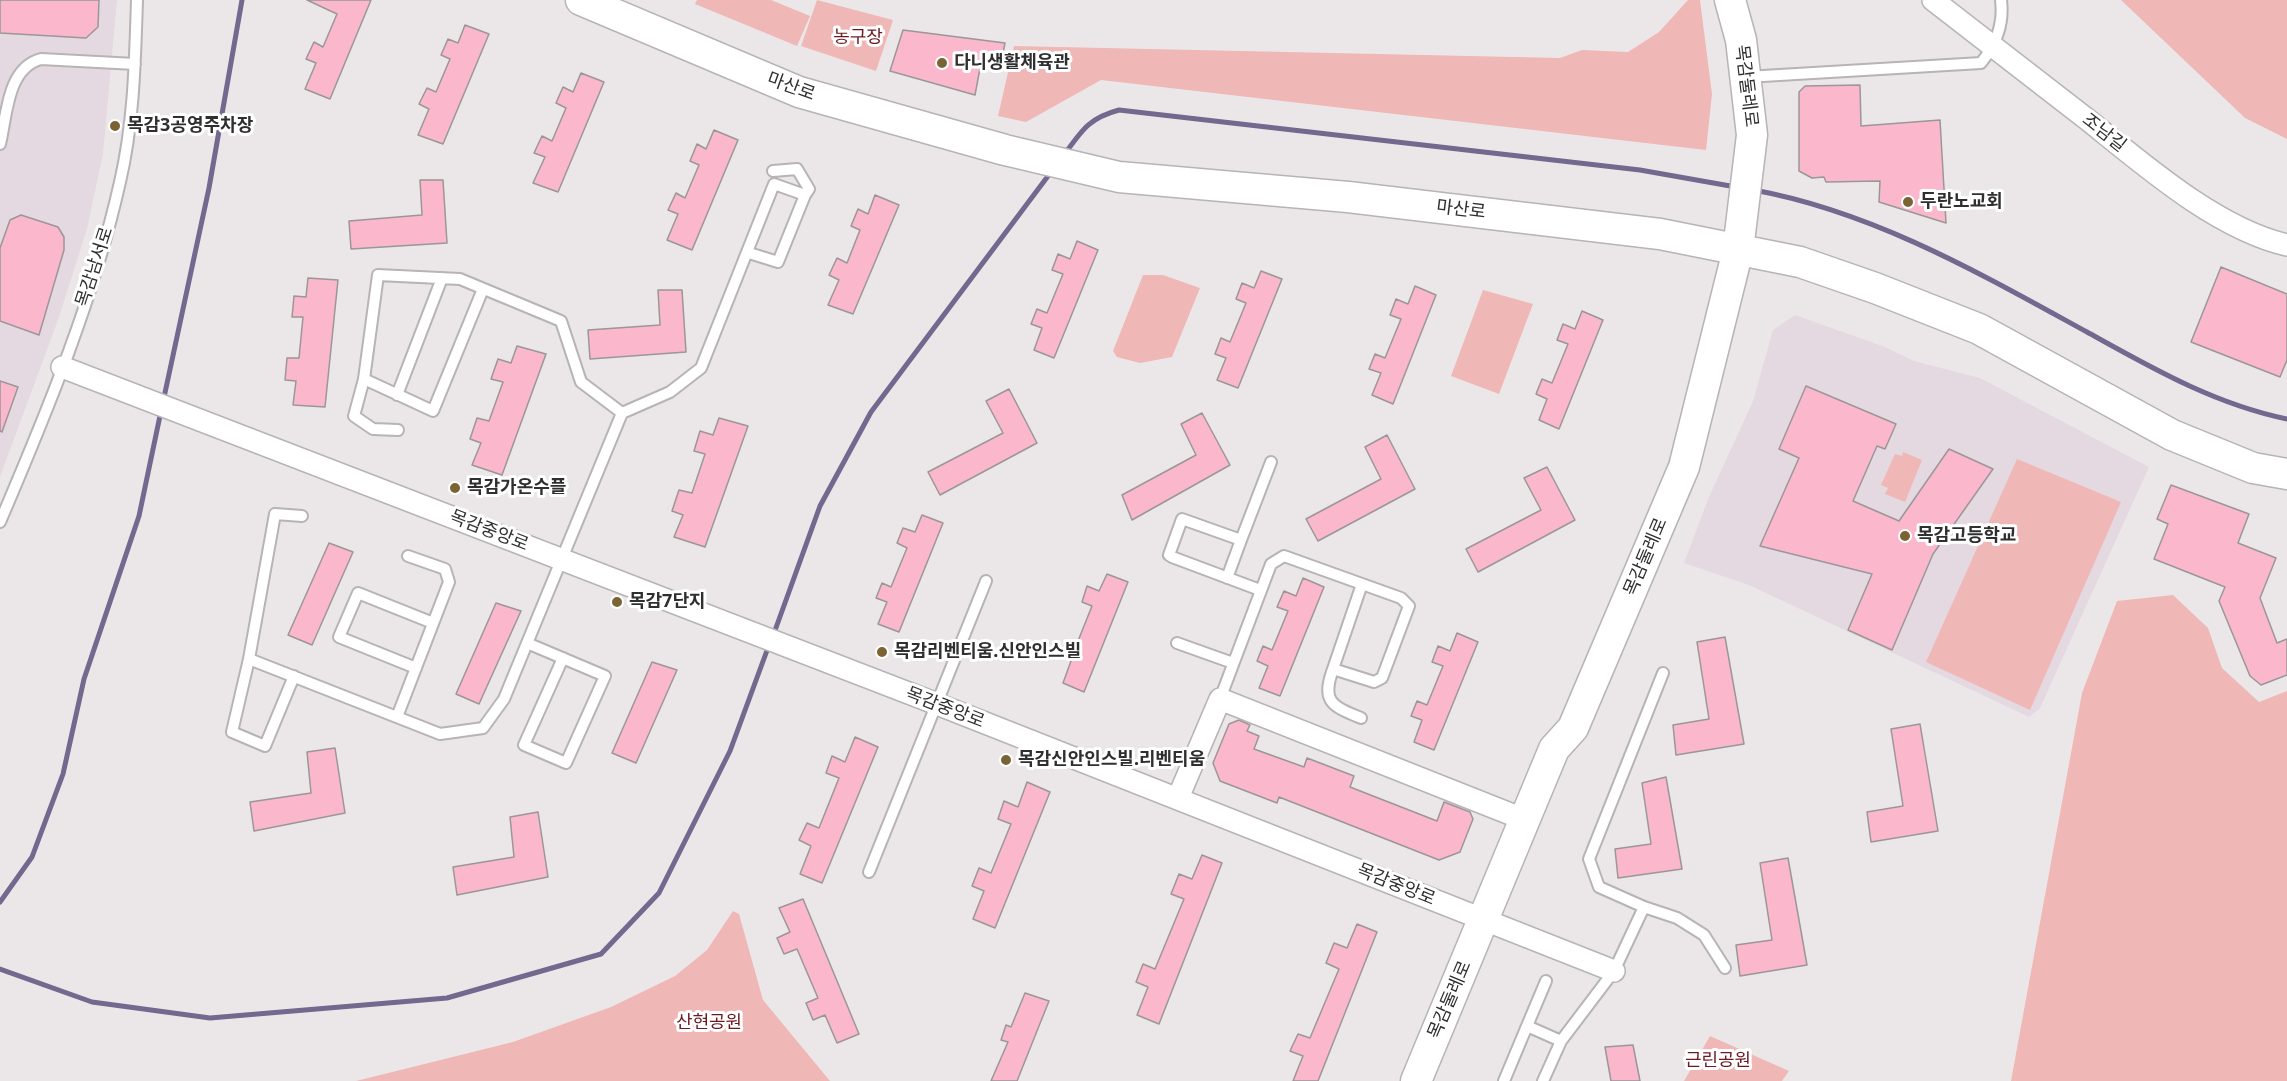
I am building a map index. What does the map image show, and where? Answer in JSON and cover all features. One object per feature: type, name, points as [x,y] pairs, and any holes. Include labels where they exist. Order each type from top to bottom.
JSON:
[{"type":"street","name":"마산로","points":[[581,0],[799,92],[1008,151],[1119,177],[1348,197],[1660,234],[1800,262],[1875,288],[1979,329],[2172,435],[2253,468],[2287,474]]},
{"type":"street","name":"목감둘레로","points":[[1416,1081],[1523,819],[1554,750],[1573,728],[1684,467],[1738,250],[1749,167],[1752,135],[1741,40],[1730,0]]},
{"type":"street","name":"조남길","points":[[1933,0],[2140,161],[2217,215],[2260,239],[2287,245]]},
{"type":"street","name":"목감중앙로","points":[[62,367],[937,704],[1614,971]]},
{"type":"street","points":[[1178,798],[1220,699],[1523,819]]},
{"type":"lane","name":"목감남서로","points":[[0,522],[62,367],[100,256],[120,181],[131,114],[137,0]]},
{"type":"lane","points":[[1745,77],[1981,63],[1994,47],[2003,17],[2001,0]]},
{"type":"lane","points":[[0,144],[14,83],[19,71],[30,62],[41,59],[135,64]]},
{"type":"lane","points":[[749,253],[778,262],[808,189],[797,169],[773,171]]},
{"type":"lane","points":[[249,658],[440,734],[483,728],[504,699],[622,412],[670,392],[701,368],[749,253],[774,184],[805,195]]},
{"type":"lane","points":[[398,430],[373,429],[354,416],[364,379],[378,276],[460,279],[561,321],[581,382],[622,412]]},
{"type":"lane","points":[[397,395],[442,278]]},
{"type":"lane","points":[[364,379],[433,411],[483,289]]},
{"type":"lane","points":[[1227,578],[1271,462]]},
{"type":"lane","points":[[294,676],[265,746],[232,732],[249,658],[275,514],[302,516]]},
{"type":"lane","points":[[1241,540],[1182,519],[1169,551],[1172,557],[1260,590]]},
{"type":"lane","points":[[397,717],[449,582],[445,569],[408,556]]},
{"type":"lane","points":[[1220,699],[1270,564],[1284,556],[1401,598],[1409,606],[1382,678],[1374,682],[1333,669]]},
{"type":"lane","points":[[868,872],[986,581]]},
{"type":"lane","points":[[1361,718],[1338,709],[1329,699],[1327,686],[1362,584]]},
{"type":"lane","points":[[416,668],[339,637],[358,593],[433,623]]},
{"type":"lane","points":[[1177,642],[1233,663]]},
{"type":"lane","points":[[527,643],[563,658],[605,676],[566,763],[524,745],[563,658]]},
{"type":"lane","points":[[1663,673],[1589,859],[1599,887],[1644,907],[1677,918],[1704,935],[1725,968]]},
{"type":"lane","points":[[1544,1081],[1561,1041],[1614,971],[1644,907]]},
{"type":"lane","points":[[1504,1081],[1546,981]]},
{"type":"lane","points":[[1527,1026],[1561,1041]]},
{"type":"shaded area","points":[[0,0],[117,0],[103,154],[87,229],[58,320],[0,477]]},
{"type":"shaded area","name":"목감고등학교","points":[[1795,315],[1885,347],[1914,361],[1980,378],[2149,467],[2040,708],[2029,717],[1749,585],[1684,563],[1708,499],[1753,401],[1773,330]]},
{"type":"green space","points":[[697,0],[771,0],[810,16],[797,46],[695,4]]},
{"type":"green space","name":"농구장","points":[[817,0],[893,20],[876,71],[801,46]]},
{"type":"green space","points":[[1688,0],[1700,0],[1712,94],[1706,150],[1101,80],[1026,122],[998,116],[1014,46],[1560,58],[1582,50],[1628,52],[1659,32]]},
{"type":"green space","points":[[2121,0],[2287,0],[2287,139],[2245,118]]},
{"type":"green space","points":[[1143,275],[1163,275],[1200,288],[1172,357],[1140,363],[1117,357],[1113,351]]},
{"type":"green space","points":[[1483,290],[1533,304],[1499,394],[1451,376]]},
{"type":"green space","points":[[1903,452],[1922,460],[1905,502],[1885,494],[1888,488],[1881,485],[1895,454],[1902,456]]},
{"type":"green space","points":[[2017,459],[2121,502],[2030,710],[1926,662]]},
{"type":"green space","points":[[2173,595],[2208,628],[2222,668],[2259,702],[2287,691],[2287,1081],[2011,1081],[2082,693],[2117,601]]},
{"type":"green space","name":"산현공원","points":[[733,911],[739,914],[763,1000],[830,1081],[356,1081],[513,1042],[611,1007],[675,976],[707,950]]},
{"type":"green space","name":"근린공원","points":[[1710,1036],[1789,1071],[1782,1081],[1684,1081]]},
{"type":"building","points":[[0,0],[99,0],[98,27],[86,38],[0,33]]},
{"type":"building","points":[[307,0],[371,0],[330,99],[305,89],[316,63],[306,59],[314,42],[323,47],[337,14]]},
{"type":"building","points":[[465,25],[489,34],[443,144],[418,135],[429,109],[419,104],[427,88],[436,92],[450,59],[441,55],[448,39],[458,43]]},
{"type":"building","name":"다니생활체육관","points":[[903,30],[1005,43],[1001,63],[981,63],[975,95],[890,71]]},
{"type":"building","points":[[581,73],[604,82],[558,192],[533,183],[545,157],[534,153],[542,136],[552,141],[566,108],[556,103],[563,87],[573,92]]},
{"type":"building","points":[[1860,85],[1861,126],[1940,120],[1946,223],[1879,202],[1880,181],[1826,182],[1824,177],[1812,178],[1799,171],[1799,92],[1805,86]]},
{"type":"building","points":[[714,130],[738,140],[692,250],[667,240],[678,214],[668,210],[676,193],[685,198],[699,165],[690,161],[697,144],[706,149]]},
{"type":"building","points":[[420,180],[443,180],[447,243],[351,249],[349,221],[422,215]]},
{"type":"building","points":[[875,195],[899,205],[853,314],[828,305],[839,280],[829,275],[837,258],[847,263],[860,230],[851,226],[858,209],[868,214]]},
{"type":"building","points":[[21,215],[58,227],[64,237],[64,250],[39,335],[0,321],[0,248],[10,220]]},
{"type":"building","points":[[1077,241],[1098,250],[1054,358],[1034,350],[1042,328],[1031,324],[1037,309],[1047,313],[1063,274],[1052,270],[1058,254],[1070,259]]},
{"type":"building","points":[[2221,267],[2287,294],[2287,360],[2280,377],[2191,342]]},
{"type":"building","points":[[1261,271],[1282,279],[1238,388],[1217,380],[1226,358],[1215,354],[1221,338],[1230,342],[1246,303],[1236,299],[1242,283],[1254,288]]},
{"type":"building","points":[[308,278],[338,280],[325,407],[293,405],[296,381],[285,380],[287,358],[299,358],[303,317],[292,317],[294,296],[306,297]]},
{"type":"building","points":[[1415,286],[1436,295],[1393,404],[1372,395],[1381,373],[1369,369],[1375,354],[1385,358],[1401,319],[1390,315],[1396,299],[1408,304]]},
{"type":"building","points":[[658,290],[682,290],[686,352],[590,359],[588,330],[660,325]]},
{"type":"building","points":[[1582,311],[1603,320],[1559,429],[1539,420],[1547,399],[1536,394],[1542,379],[1552,383],[1568,344],[1557,340],[1563,324],[1575,329]]},
{"type":"building","points":[[517,346],[546,354],[502,475],[472,465],[481,443],[470,439],[477,418],[489,421],[503,382],[491,379],[498,359],[511,363]]},
{"type":"building","points":[[0,381],[18,387],[2,432],[0,431]]},
{"type":"building","points":[[1806,386],[1896,424],[1885,449],[1877,446],[1853,501],[1899,521],[1949,449],[1993,469],[1933,554],[1892,650],[1848,630],[1872,574],[1760,546],[1799,458],[1779,449]]},
{"type":"building","points":[[1009,389],[1037,443],[940,495],[928,472],[1003,433],[986,401]]},
{"type":"building","points":[[1202,413],[1230,465],[1132,520],[1122,495],[1196,455],[1181,424]]},
{"type":"building","points":[[719,418],[748,426],[705,547],[674,537],[683,515],[672,511],[679,490],[692,493],[705,454],[694,451],[700,431],[713,435]]},
{"type":"building","points":[[1387,435],[1415,489],[1318,541],[1306,519],[1381,479],[1365,447]]},
{"type":"building","points":[[1547,467],[1575,520],[1478,572],[1466,549],[1541,510],[1524,478]]},
{"type":"building","points":[[2171,485],[2249,514],[2238,543],[2276,558],[2260,598],[2277,643],[2287,639],[2287,675],[2261,685],[2250,676],[2219,601],[2225,587],[2154,559],[2168,524],[2157,519]]},
{"type":"building","points":[[922,515],[943,523],[899,632],[878,624],[887,602],[876,598],[882,583],[891,587],[907,548],[897,543],[903,528],[915,532]]},
{"type":"building","points":[[329,543],[353,552],[312,645],[288,635]]},
{"type":"building","points":[[1107,574],[1128,582],[1084,692],[1063,683],[1071,661],[1060,656],[1066,641],[1076,646],[1092,606],[1082,602],[1087,586],[1099,591]]},
{"type":"building","points":[[1303,578],[1324,587],[1280,696],[1259,688],[1268,666],[1257,661],[1263,646],[1272,650],[1288,611],[1277,607],[1284,591],[1296,596]]},
{"type":"building","points":[[496,603],[521,611],[479,704],[456,694]]},
{"type":"building","points":[[1457,633],[1478,642],[1434,750],[1414,742],[1422,720],[1411,716],[1417,701],[1427,705],[1443,666],[1432,662],[1438,646],[1450,651]]},
{"type":"building","points":[[1725,637],[1744,744],[1676,755],[1673,725],[1709,719],[1697,642]]},
{"type":"building","points":[[652,662],[677,670],[636,763],[612,753]]},
{"type":"building","points":[[1239,720],[1250,725],[1247,731],[1259,736],[1254,749],[1304,767],[1307,758],[1354,776],[1350,787],[1437,821],[1444,802],[1470,812],[1473,819],[1460,852],[1439,860],[1279,797],[1277,803],[1220,781],[1213,763],[1229,724]]},
{"type":"building","points":[[1920,724],[1938,831],[1871,842],[1867,812],[1903,806],[1891,729]]},
{"type":"building","points":[[855,737],[878,747],[822,883],[800,874],[811,846],[799,840],[807,823],[819,828],[839,778],[826,773],[832,756],[845,762]]},
{"type":"building","points":[[335,748],[345,813],[254,831],[250,802],[311,793],[307,752]]},
{"type":"building","points":[[1666,777],[1682,869],[1618,878],[1615,849],[1651,844],[1642,783]]},
{"type":"building","points":[[1027,782],[1050,792],[995,928],[973,919],[984,891],[972,886],[979,868],[991,873],[1011,824],[998,819],[1004,801],[1018,807]]},
{"type":"building","points":[[538,812],[548,877],[457,895],[453,867],[514,857],[510,817]]},
{"type":"building","points":[[1202,855],[1222,863],[1159,1024],[1137,1015],[1148,987],[1136,982],[1143,964],[1155,969],[1184,899],[1171,894],[1179,874],[1192,879]]},
{"type":"building","points":[[1788,858],[1807,965],[1740,976],[1736,945],[1772,940],[1760,863]]},
{"type":"building","points":[[803,899],[859,1034],[837,1043],[825,1015],[813,1020],[806,1003],[818,998],[797,949],[784,954],[777,938],[790,932],[779,908]]},
{"type":"building","points":[[1357,924],[1377,932],[1318,1081],[1293,1081],[1303,1056],[1290,1051],[1298,1034],[1310,1038],[1339,969],[1326,963],[1334,943],[1347,948]]},
{"type":"building","points":[[1025,993],[1049,1001],[1017,1081],[991,1081],[1008,1042],[1001,1040],[1006,1025],[1011,1027]]},
{"type":"building","points":[[1633,1045],[1640,1081],[1611,1081],[1605,1047]]},
{"type":"waterway","points":[[163,402],[209,188],[242,0]]},
{"type":"waterway","points":[[1064,155],[1093,121],[1119,110],[1640,170],[1736,187]]},
{"type":"waterway","points":[[773,636],[820,506],[871,412],[1051,172]]},
{"type":"waterway","points":[[1754,190],[1842,213],[1926,247],[2184,383],[2234,404],[2287,419]]},
{"type":"waterway","points":[[0,902],[32,857],[63,774],[84,679],[139,516],[161,411]]},
{"type":"waterway","points":[[0,969],[92,1002],[210,1018],[447,998],[601,954],[659,893],[730,751],[769,645]]},
{"type":"place","name":"다니생활체육관","points":[[942,63]]},
{"type":"place","name":"목감3공영주차장","points":[[115,126]]},
{"type":"place","name":"두란노교회","points":[[1908,202]]},
{"type":"place","name":"목감가온수플","points":[[455,488]]},
{"type":"place","name":"목감고등학교","points":[[1905,536]]},
{"type":"place","name":"목감7단지","points":[[617,602]]},
{"type":"place","name":"목감리벤티움.신안인스빌","points":[[882,652]]},
{"type":"place","name":"목감신안인스빌.리벤티움","points":[[1006,760]]}]
